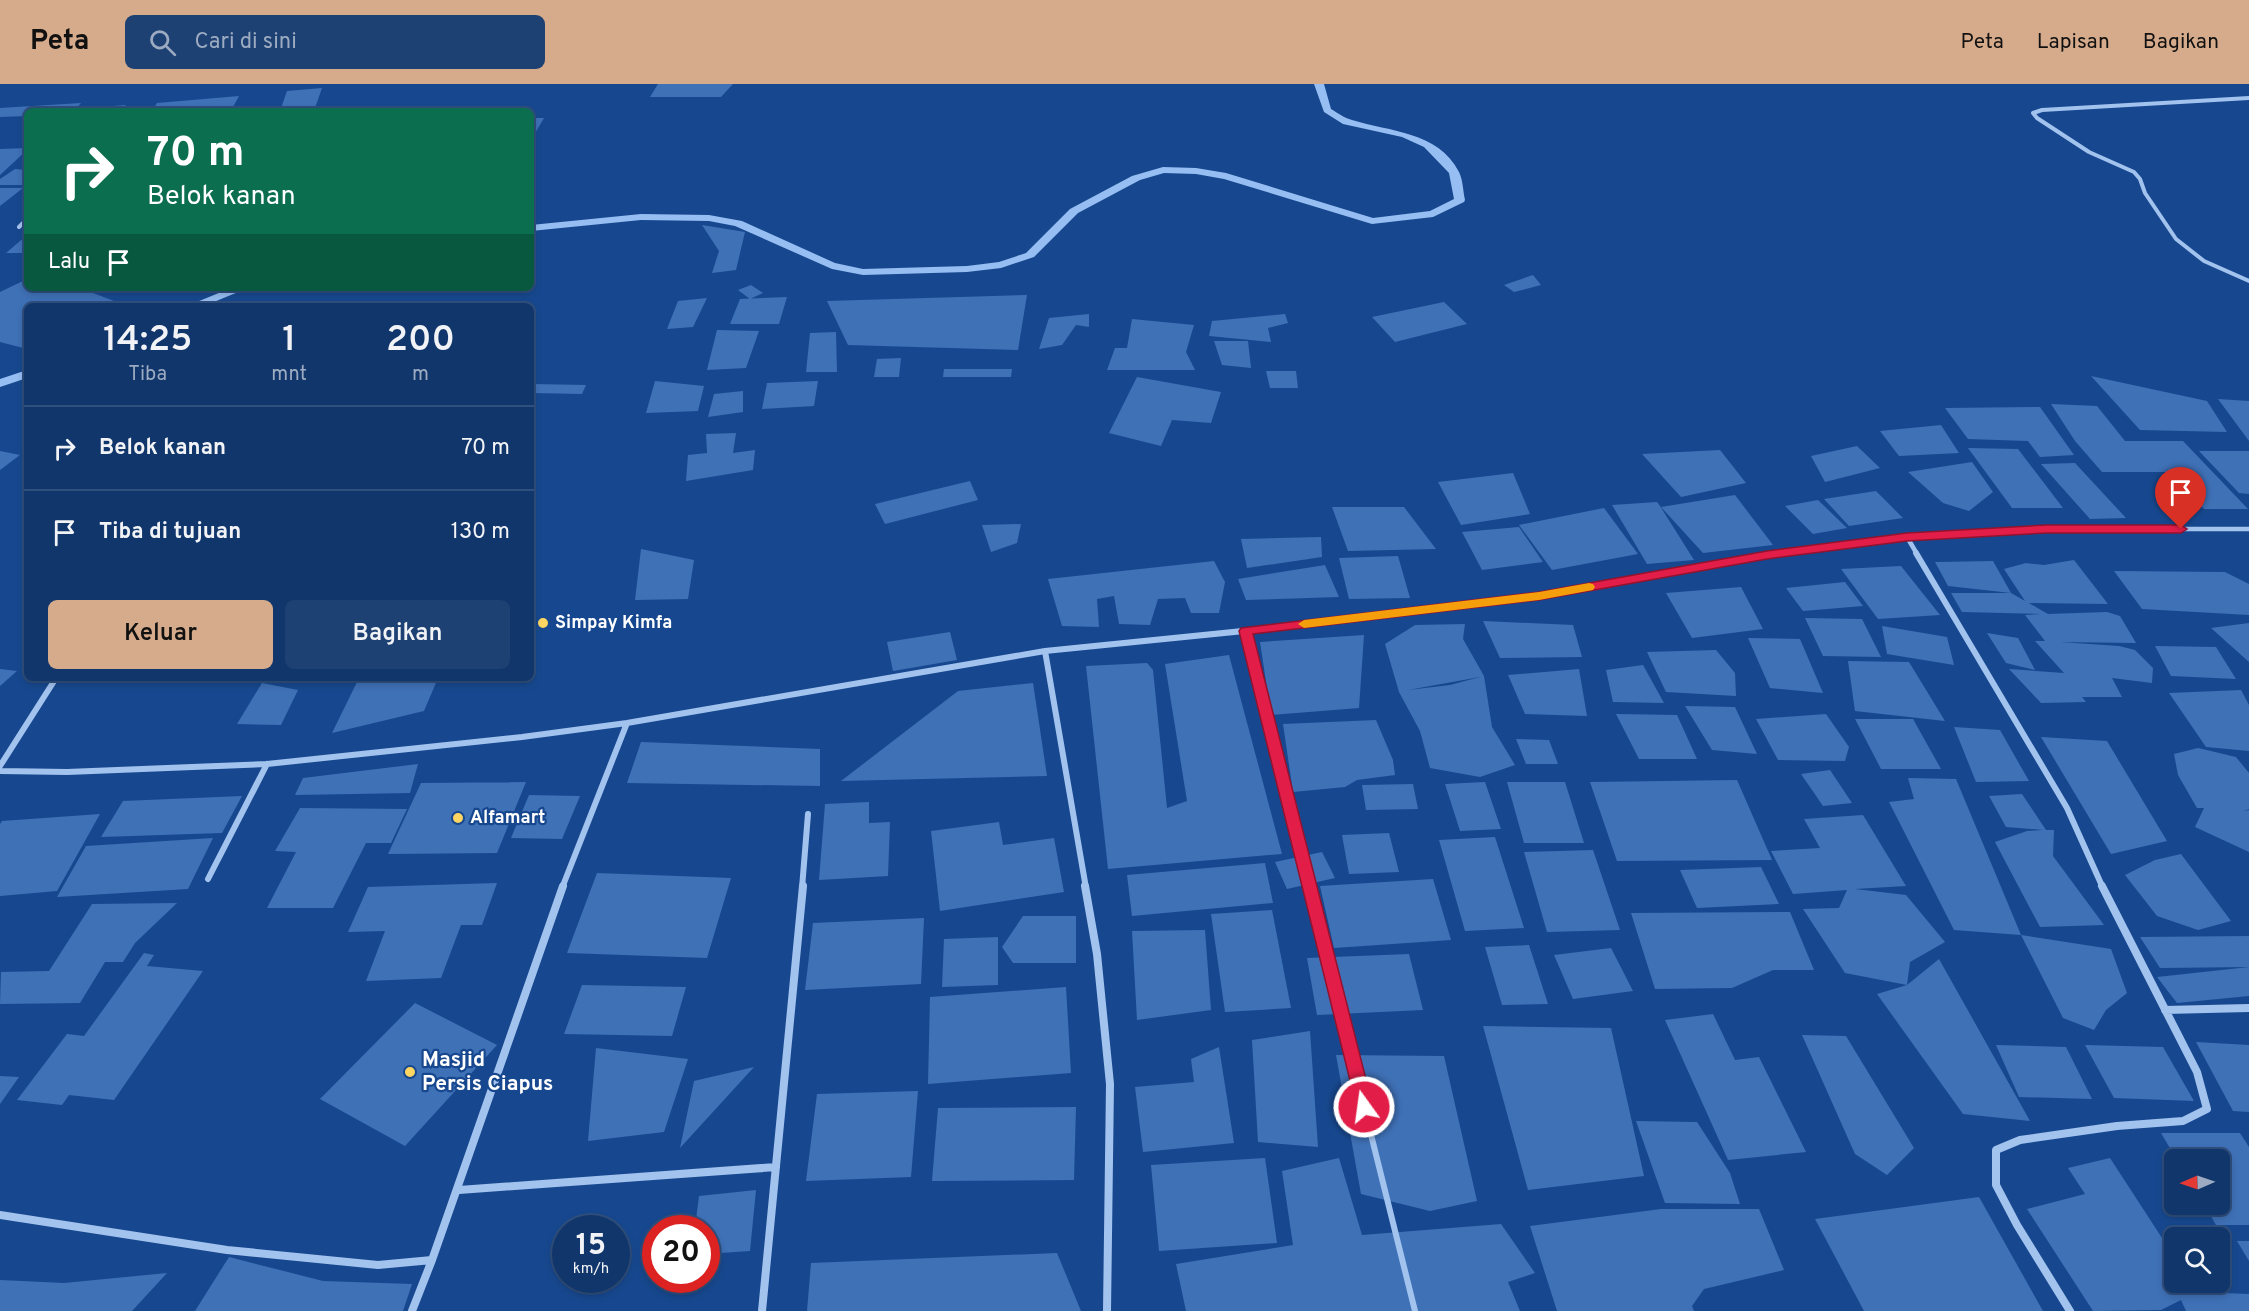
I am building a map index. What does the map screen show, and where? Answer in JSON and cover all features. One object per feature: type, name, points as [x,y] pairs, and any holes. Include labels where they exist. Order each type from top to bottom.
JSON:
[{"type":"street","points":[[2249,98],[2033,113],[2037,118],[2089,152],[2134,172],[2140,179],[2145,193],[2176,239],[2204,261],[2249,281]]},
{"type":"street","points":[[0,771],[67,772],[267,764],[522,737],[627,723],[1045,651],[1246,631],[1539,596],[1767,555],[1907,537],[2046,529],[2249,529]]},
{"type":"street","points":[[1907,537],[2067,808],[2094,870],[2197,1072],[2208,1109],[2183,1121],[2117,1126],[2020,1140],[1996,1150],[1996,1185],[2017,1225],[2070,1311]]},
{"type":"street","points":[[1045,651],[1097,954],[1110,1084],[1107,1311]]},
{"type":"street","points":[[0,766],[54,681]]},
{"type":"street","points":[[411,1311],[459,1191],[535,964],[582,834],[627,723]]},
{"type":"street","points":[[208,879],[267,764]]},
{"type":"street","points":[[762,1311],[796,973],[808,814]]},
{"type":"street","points":[[2165,1010],[2249,1008]]},
{"type":"street","points":[[459,1191],[776,1167]]},
{"type":"street","points":[[0,1215],[227,1250],[378,1265],[432,1260]]},
{"type":"lane","points":[[1246,631],[1415,1311]]},
{"type":"building","points":[[658,84],[733,84],[721,97],[650,97]]},
{"type":"building","points":[[322,88],[315,108],[281,108],[287,91]]},
{"type":"building","points":[[239,96],[233,108],[154,108],[157,103]]},
{"type":"building","points":[[81,103],[77,108],[24,108],[24,116],[0,117],[0,108]]},
{"type":"building","points":[[126,105],[124,108],[85,108]]},
{"type":"building","points":[[534,118],[544,118],[534,135]]},
{"type":"building","points":[[24,148],[24,153],[0,175],[0,149]]},
{"type":"building","points":[[15,169],[24,170],[24,185],[0,185],[0,179]]},
{"type":"building","points":[[0,188],[23,188],[0,206]]},
{"type":"building","points":[[702,225],[745,232],[736,270],[712,273],[719,251]]},
{"type":"building","points":[[24,238],[24,253],[6,253]]},
{"type":"building","points":[[1533,275],[1541,285],[1514,292],[1504,285]]},
{"type":"building","points":[[24,280],[24,291],[88,291],[114,301],[110,303],[24,303],[24,348],[0,342],[0,292]]},
{"type":"building","points":[[751,285],[763,293],[750,299],[738,290]]},
{"type":"building","points":[[1027,295],[1018,350],[848,345],[827,301]]},
{"type":"building","points":[[787,297],[779,324],[730,324],[740,299]]},
{"type":"building","points":[[707,298],[693,327],[667,329],[678,301]]},
{"type":"building","points":[[1444,302],[1467,324],[1395,342],[1372,317]]},
{"type":"building","points":[[1089,314],[1089,327],[1076,325],[1062,345],[1039,349],[1049,318]]},
{"type":"building","points":[[1285,314],[1288,323],[1268,328],[1271,342],[1209,336],[1212,321]]},
{"type":"building","points":[[1132,319],[1194,325],[1186,352],[1195,370],[1107,370],[1115,348],[1127,348]]},
{"type":"building","points":[[717,330],[759,331],[746,368],[707,370]]},
{"type":"building","points":[[836,332],[837,372],[806,372],[810,333]]},
{"type":"building","points":[[1214,341],[1248,341],[1251,368],[1222,365]]},
{"type":"building","points":[[901,358],[899,377],[874,377],[877,359]]},
{"type":"building","points":[[944,369],[1012,369],[1011,377],[943,377]]},
{"type":"building","points":[[1266,371],[1296,371],[1298,388],[1270,388]]},
{"type":"building","points":[[2091,376],[2207,401],[2227,432],[2140,430]]},
{"type":"building","points":[[1137,377],[1221,392],[1211,423],[1172,420],[1161,446],[1109,433]]},
{"type":"building","points":[[655,381],[704,386],[698,411],[646,413]]},
{"type":"building","points":[[818,381],[814,406],[762,409],[767,383]]},
{"type":"building","points":[[534,384],[586,385],[582,394],[534,393]]},
{"type":"building","points":[[743,391],[743,412],[708,417],[714,394]]},
{"type":"building","points":[[2218,399],[2249,401],[2249,441]]},
{"type":"building","points":[[2051,404],[2097,406],[2125,441],[2183,441],[2248,509],[2204,509],[2171,472],[2102,472],[2075,441]]},
{"type":"building","points":[[2040,407],[2074,455],[2040,457],[2028,441],[1968,439],[1945,408]]},
{"type":"building","points":[[1941,425],[1959,453],[1899,456],[1880,431]]},
{"type":"building","points":[[736,433],[733,453],[755,450],[753,470],[686,481],[688,455],[707,453],[706,434]]},
{"type":"building","points":[[1857,446],[1880,468],[1825,482],[1811,456]]},
{"type":"building","points":[[1968,448],[2018,449],[2063,508],[2012,508]]},
{"type":"building","points":[[1720,450],[1746,483],[1681,497],[1642,454]]},
{"type":"building","points":[[0,451],[20,455],[0,470]]},
{"type":"building","points":[[2199,451],[2249,451],[2249,494],[2239,493]]},
{"type":"building","points":[[1972,462],[1993,492],[1969,511],[1943,503],[1908,472]]},
{"type":"building","points":[[2075,463],[2126,518],[2090,519],[2041,464]]},
{"type":"building","points":[[1513,473],[1530,514],[1461,525],[1438,482]]},
{"type":"building","points":[[970,481],[978,500],[885,524],[875,504]]},
{"type":"building","points":[[1876,491],[1903,518],[1849,526],[1824,499]]},
{"type":"building","points":[[1735,495],[1773,545],[1703,553],[1661,507]]},
{"type":"building","points":[[1818,500],[1847,528],[1813,534],[1785,506]]},
{"type":"building","points":[[1657,502],[1694,560],[1647,564],[1612,505]]},
{"type":"building","points":[[1332,507],[1404,507],[1436,549],[1348,551]]},
{"type":"building","points":[[1604,508],[1638,554],[1552,570],[1519,525]]},
{"type":"building","points":[[1021,524],[1017,543],[991,552],[982,525]]},
{"type":"building","points":[[1519,527],[1543,562],[1482,570],[1462,532]]},
{"type":"building","points":[[1321,537],[1322,557],[1247,568],[1241,539]]},
{"type":"building","points":[[641,549],[694,560],[688,599],[635,600]]},
{"type":"building","points":[[1398,556],[1410,598],[1349,599],[1339,558]]},
{"type":"building","points":[[2074,560],[2108,604],[2029,603],[2048,614],[2107,612],[2120,616],[2136,643],[2060,642],[2119,646],[2135,650],[2153,668],[2152,683],[2112,678],[2122,697],[2082,697],[2086,702],[2041,703],[2009,669],[2064,673],[2035,641],[2045,641],[2025,615],[2042,614],[1962,612],[1951,593],[2011,593],[2025,601],[2004,569],[2026,563],[2044,565]]},
{"type":"building","points":[[1214,561],[1225,582],[1219,613],[1191,613],[1185,598],[1158,599],[1150,625],[1119,624],[1114,596],[1097,599],[1099,627],[1062,626],[1048,579]]},
{"type":"building","points":[[1993,561],[2011,593],[1948,586],[1935,562]]},
{"type":"building","points":[[1325,565],[1339,597],[1246,600],[1238,579]]},
{"type":"building","points":[[1901,566],[1940,615],[1878,619],[1841,569]]},
{"type":"building","points":[[2114,571],[2225,572],[2249,584],[2249,615],[2142,609]]},
{"type":"building","points":[[1845,582],[1863,606],[1803,611],[1786,588]]},
{"type":"building","points":[[1741,587],[1763,629],[1692,638],[1666,593]]},
{"type":"building","points":[[1805,618],[1862,619],[1881,657],[1823,656]]},
{"type":"building","points":[[1483,621],[1573,625],[1582,657],[1500,658]]},
{"type":"building","points":[[2249,623],[2249,662],[2211,628]]},
{"type":"building","points":[[1465,624],[1463,639],[1484,676],[1492,727],[1515,765],[1480,777],[1430,768],[1420,731],[1399,692],[1385,644],[1415,625]],"holes":[[[1480,677],[1450,685],[1408,690]]]},
{"type":"building","points":[[1882,626],[1947,637],[1954,665],[1887,654]]},
{"type":"building","points":[[950,632],[957,660],[893,671],[887,642]]},
{"type":"building","points":[[1987,633],[2018,638],[2035,670],[2006,663]]},
{"type":"building","points":[[1364,635],[1359,708],[1271,715],[1260,642]]},
{"type":"building","points":[[1748,638],[1800,639],[1823,693],[1770,688]]},
{"type":"building","points":[[2155,646],[2216,647],[2236,679],[2171,676]]},
{"type":"building","points":[[1716,650],[1735,673],[1736,696],[1666,692],[1647,652]]},
{"type":"building","points":[[1229,655],[1282,854],[1108,869],[1086,666],[1147,663],[1153,670],[1167,808],[1187,801],[1165,664]]},
{"type":"building","points":[[1848,661],[1909,662],[1945,721],[1855,711]]},
{"type":"building","points":[[1643,665],[1664,703],[1613,702],[1606,670]]},
{"type":"building","points":[[0,669],[17,671],[0,686]]},
{"type":"building","points":[[1579,669],[1587,716],[1525,714],[1508,675]]},
{"type":"building","points":[[358,681],[437,681],[424,711],[332,733]]},
{"type":"building","points":[[262,683],[298,690],[281,725],[237,724]]},
{"type":"building","points":[[1033,683],[1047,776],[841,781],[958,691]]},
{"type":"building","points":[[2241,690],[2249,705],[2249,751],[2206,747],[2169,693]]},
{"type":"building","points":[[1685,706],[1735,707],[1757,754],[1712,750]]},
{"type":"building","points":[[1616,714],[1677,715],[1697,759],[1639,759]]},
{"type":"building","points":[[1826,714],[1849,747],[1845,761],[1778,760],[1756,719]]},
{"type":"building","points":[[1855,719],[1913,719],[1941,769],[1881,769]]},
{"type":"building","points":[[1376,720],[1393,760],[1395,775],[1357,780],[1345,787],[1293,792],[1283,724]]},
{"type":"building","points":[[1954,727],[2000,730],[2029,781],[1976,782]]},
{"type":"building","points":[[2041,737],[2107,741],[2167,841],[2111,854]]},
{"type":"building","points":[[1516,739],[1549,740],[1558,764],[1526,764]]},
{"type":"building","points":[[641,742],[820,749],[820,786],[627,783]]},
{"type":"building","points":[[2198,748],[2236,757],[2249,773],[2249,809],[2244,811],[2249,810],[2249,852],[2195,827],[2204,808],[2197,808],[2178,775],[2174,754]]},
{"type":"building","points":[[418,764],[410,793],[295,795],[303,778]]},
{"type":"building","points":[[1830,770],[1852,803],[1823,806],[1801,774]]},
{"type":"building","points":[[1908,778],[1956,779],[2021,935],[1954,930],[1889,802],[1914,799]]},
{"type":"building","points":[[1737,780],[1772,860],[1617,861],[1590,782]]},
{"type":"building","name":"Alfamart","points":[[526,782],[497,853],[388,854],[421,783]]},
{"type":"building","points":[[1485,782],[1501,829],[1460,831],[1445,784]]},
{"type":"building","points":[[1507,782],[1565,782],[1584,843],[1524,843]]},
{"type":"building","points":[[1413,784],[1418,809],[1366,810],[1362,785]]},
{"type":"building","points":[[2022,794],[2046,830],[2054,830],[2053,856],[2104,925],[2040,927],[1995,842],[2027,831],[2043,830],[2006,827],[1989,796]]},
{"type":"building","points":[[529,795],[580,796],[562,839],[511,838]]},
{"type":"building","points":[[242,796],[222,833],[101,837],[123,801]]},
{"type":"building","points":[[869,802],[869,823],[890,822],[888,876],[819,880],[825,804]]},
{"type":"building","points":[[300,808],[407,809],[391,843],[366,843],[333,908],[267,908],[296,852],[275,851]]},
{"type":"building","points":[[100,814],[57,891],[0,896],[0,824],[2,821]]},
{"type":"building","points":[[1863,815],[1906,886],[1855,889],[1906,895],[1945,942],[1910,962],[1907,985],[1845,973],[1803,909],[1839,908],[1847,890],[1793,894],[1771,851],[1820,848],[1804,819]]},
{"type":"building","points":[[999,822],[1003,845],[1054,838],[1064,892],[940,911],[931,831]]},
{"type":"building","points":[[1389,833],[1399,872],[1349,874],[1342,835]]},
{"type":"building","points":[[1495,837],[1524,928],[1465,931],[1439,840]]},
{"type":"building","points":[[213,838],[188,889],[57,897],[86,846]]},
{"type":"building","points":[[1593,850],[1620,930],[1547,932],[1524,852]]},
{"type":"building","points":[[1322,852],[1335,878],[1287,889],[1275,862]]},
{"type":"building","points":[[2181,854],[2231,921],[2198,930],[2157,916],[2125,875],[2155,860]]},
{"type":"building","points":[[1265,863],[1273,903],[1132,916],[1127,875]]},
{"type":"building","points":[[1761,867],[1779,904],[1697,908],[1680,870]]},
{"type":"building","points":[[597,873],[731,878],[707,958],[567,953]]},
{"type":"building","points":[[1433,879],[1451,940],[1334,948],[1320,886]]},
{"type":"building","points":[[497,883],[482,925],[461,925],[441,978],[366,981],[385,931],[348,932],[368,887]]},
{"type":"building","points":[[177,903],[135,943],[123,962],[105,962],[80,1003],[0,1004],[1,972],[49,971],[92,904]]},
{"type":"building","points":[[1272,910],[1291,1008],[1225,1012],[1211,914]]},
{"type":"building","points":[[1790,912],[1814,970],[1773,970],[1732,988],[1655,989],[1631,913]]},
{"type":"building","points":[[1023,916],[1076,916],[1076,963],[1013,963],[1002,947]]},
{"type":"building","points":[[924,918],[921,984],[805,990],[813,923]]},
{"type":"building","points":[[1205,930],[1211,1010],[1137,1020],[1132,931]]},
{"type":"building","points":[[2021,935],[2111,949],[2127,993],[2106,1010],[2094,1030],[2063,1018]]},
{"type":"building","points":[[2249,936],[2249,967],[2160,968],[2140,937]]},
{"type":"building","points":[[998,937],[998,985],[942,987],[944,939]]},
{"type":"building","points":[[1529,945],[1548,1004],[1502,1005],[1485,947]]},
{"type":"building","points":[[1611,948],[1633,991],[1573,999],[1554,955]]},
{"type":"building","points":[[144,953],[154,955],[147,966],[203,971],[114,1100],[69,1095],[62,1105],[17,1100],[67,1034],[84,1036]]},
{"type":"building","points":[[1409,954],[1423,1010],[1317,1015],[1307,958]]},
{"type":"building","points":[[1939,959],[2030,1121],[1963,1114],[1877,994],[1907,985]]},
{"type":"building","points":[[2249,967],[2249,996],[2177,1003],[2157,977]]},
{"type":"building","points":[[582,985],[686,987],[672,1036],[564,1034]]},
{"type":"building","points":[[1066,987],[1071,1073],[928,1084],[930,997]]},
{"type":"building","name":"Masjid Persis Ciapus","points":[[415,1003],[497,1045],[405,1146],[320,1099]]},
{"type":"building","points":[[1713,1014],[1735,1060],[1759,1057],[1806,1152],[1728,1160],[1665,1020]]},
{"type":"building","points":[[1483,1026],[1611,1028],[1644,1176],[1528,1190]]},
{"type":"building","points":[[1310,1031],[1318,1147],[1258,1142],[1252,1040]]},
{"type":"building","points":[[1802,1035],[1846,1036],[1914,1148],[1887,1175],[1855,1154]]},
{"type":"building","points":[[2196,1042],[2249,1045],[2249,1112],[2233,1111]]},
{"type":"building","points":[[1996,1045],[2066,1047],[2092,1099],[2019,1097]]},
{"type":"building","points":[[2085,1045],[2163,1047],[2194,1101],[2114,1098]]},
{"type":"building","points":[[1219,1047],[1234,1143],[1143,1152],[1135,1087],[1194,1082],[1191,1059]]},
{"type":"building","points":[[596,1048],[688,1059],[664,1132],[588,1141]]},
{"type":"building","points":[[1336,1055],[1444,1056],[1477,1201],[1430,1211],[1361,1194]]},
{"type":"building","points":[[754,1067],[680,1148],[694,1081]]},
{"type":"building","points":[[0,1076],[19,1077],[0,1104]]},
{"type":"building","points":[[918,1091],[911,1177],[806,1181],[817,1094]]},
{"type":"building","points":[[1076,1107],[1074,1180],[932,1181],[938,1108]]},
{"type":"building","points":[[1636,1121],[1697,1122],[1730,1173],[1740,1204],[1665,1203]]},
{"type":"building","points":[[2161,1133],[2240,1133],[2249,1147],[2249,1225],[2216,1225],[2210,1215],[2230,1215],[2230,1149],[2170,1149]]},
{"type":"building","points":[[1265,1158],[1277,1243],[1159,1251],[1151,1165]]},
{"type":"building","points":[[1339,1158],[1362,1235],[1501,1224],[1535,1273],[1508,1282],[1520,1311],[1186,1311],[1176,1264],[1293,1245],[1282,1171]]},
{"type":"building","points":[[2110,1158],[2164,1241],[2164,1293],[2249,1294],[2249,1311],[2186,1311],[2181,1300],[2161,1310],[2093,1311],[2027,1209],[2085,1194],[2068,1168]]},
{"type":"building","points":[[756,1190],[750,1251],[720,1253],[720,1215],[697,1215],[699,1196]]},
{"type":"building","points":[[1979,1197],[2043,1311],[1864,1311],[1815,1219]]},
{"type":"building","points":[[1661,1209],[1759,1209],[1784,1270],[1704,1289],[1692,1306],[1694,1311],[1557,1311],[1530,1226]]},
{"type":"building","points":[[2237,1241],[2249,1241],[2249,1261]]},
{"type":"building","points":[[1057,1253],[1081,1311],[807,1311],[811,1263]]},
{"type":"building","points":[[229,1257],[323,1281],[412,1284],[403,1311],[195,1311]]},
{"type":"building","points":[[167,1273],[132,1311],[0,1311],[0,1280],[64,1283]]},
{"type":"waterway","points":[[534,228],[641,217],[709,218],[738,223],[832,266],[863,272],[967,269],[1001,265],[1030,255],[1074,211],[1136,178],[1163,170],[1196,171],[1226,176],[1372,221],[1433,214],[1460,200],[1454,173],[1427,145],[1405,135],[1346,122],[1327,110],[1319,84]]},
{"type":"waterway","points":[[201,303],[234,291]]},
{"type":"waterway","points":[[0,383],[24,375]]},
{"type":"slow traffic","points":[[1304,624],[1539,596],[1589,587]]},
{"type":"place","name":"Simpay Kimfa","points":[[543,623]]},
{"type":"place","name":"Alfamart","points":[[458,818]]},
{"type":"place","name":"Masjid Persis Ciapus","points":[[410,1072]]},
{"type":"route","points":[[1364,1107],[1246,631],[1539,596],[1767,555],[1907,537],[2046,529],[2181,529]]}]
